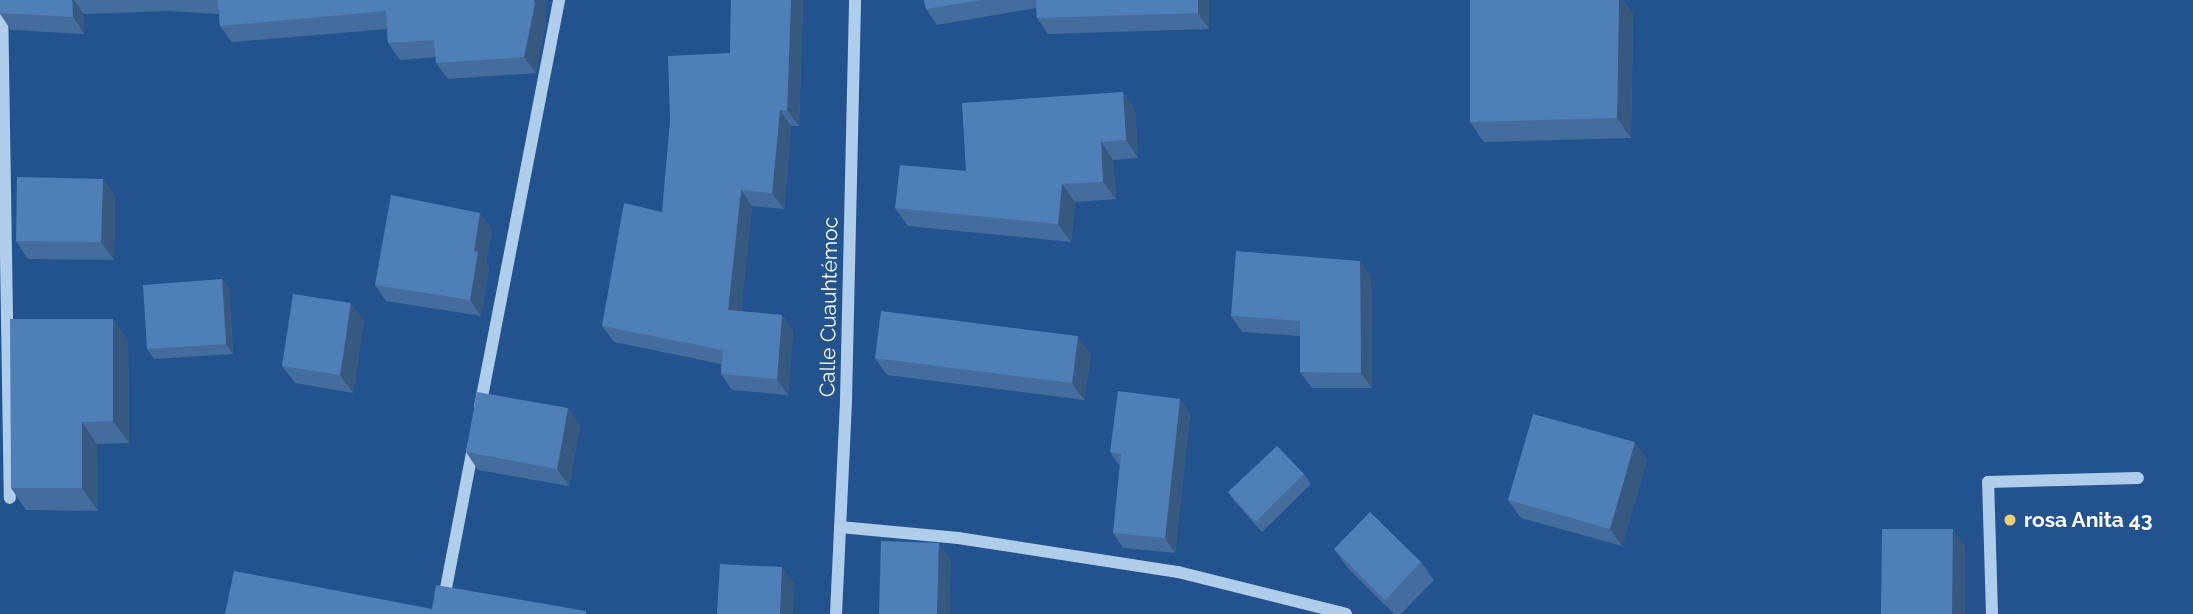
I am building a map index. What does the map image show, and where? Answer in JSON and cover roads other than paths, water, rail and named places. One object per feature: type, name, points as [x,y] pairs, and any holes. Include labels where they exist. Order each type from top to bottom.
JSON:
[{"type":"street","points":[[2,0],[10,498]]},
{"type":"street","points":[[440,614],[559,0]]},
{"type":"street","name":"Calle Cuauhtémoc","points":[[836,614],[855,0]]},
{"type":"street","points":[[1992,614],[1989,482],[2138,478]]},
{"type":"street","points":[[840,527],[957,538],[1178,572],[1346,614]]},
{"type":"place","name":"rosa Anita 43","points":[[2010,520]]}]
